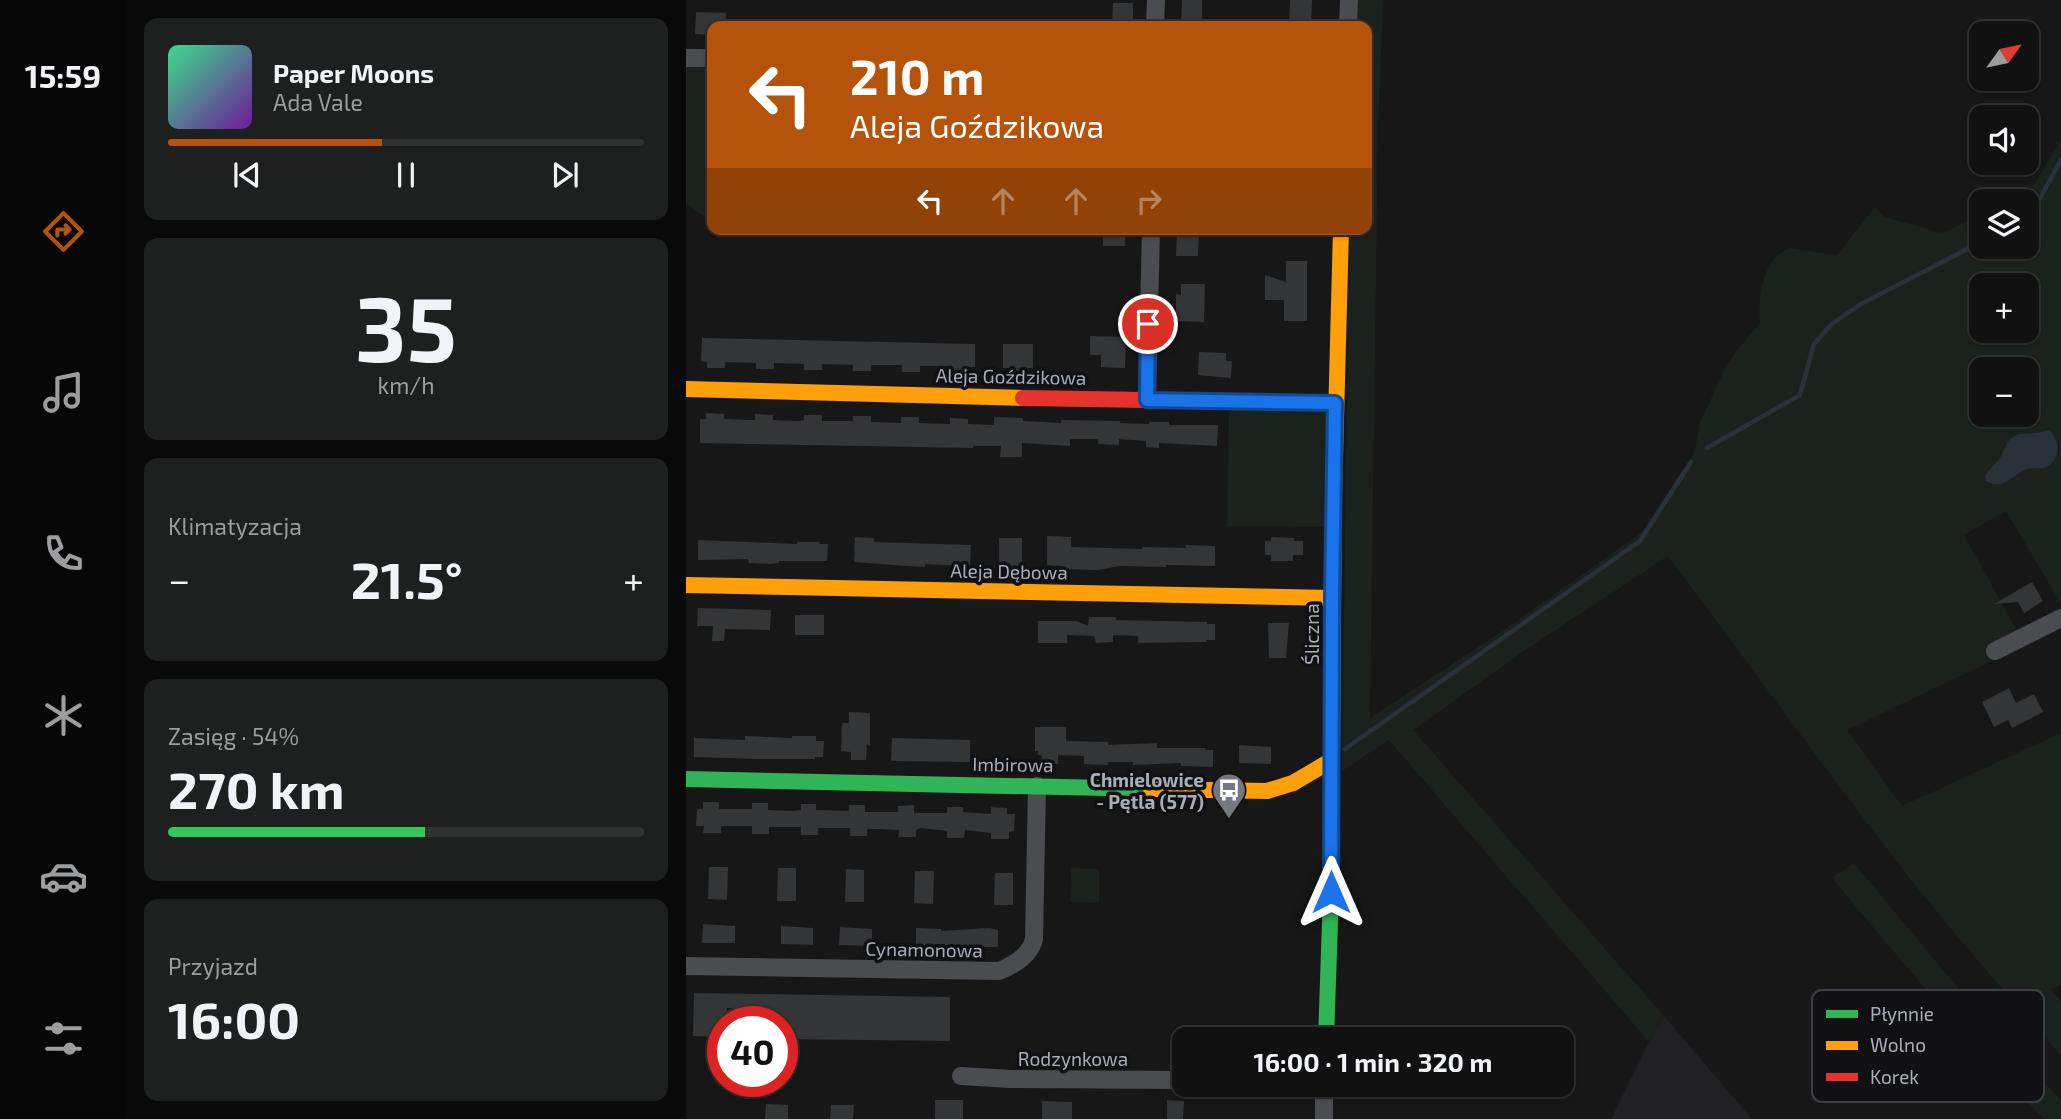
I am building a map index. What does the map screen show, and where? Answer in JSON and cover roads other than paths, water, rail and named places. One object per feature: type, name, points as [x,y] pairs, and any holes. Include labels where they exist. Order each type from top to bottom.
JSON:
[{"type":"street","points":[[1155,21],[1156,0]]},
{"type":"street","points":[[1348,21],[1349,0]]},
{"type":"street","points":[[686,58],[707,58]]},
{"type":"street","points":[[1147,400],[1151,235]]},
{"type":"street","name":"Śliczna","points":[[1326,1027],[1331,892],[1335,403],[1342,235]]},
{"type":"street","name":"Aleja Goździkowa","points":[[686,389],[1335,403]]},
{"type":"street","name":"Aleja Dębowa","points":[[686,584],[1332,598]]},
{"type":"street","points":[[1996,650],[2061,618]]},
{"type":"street","name":"Imbirowa","points":[[686,779],[1267,791],[1293,784],[1332,760]]},
{"type":"street","name":"Cynamonowa","points":[[686,966],[1004,969],[1026,955],[1032,948],[1034,939],[1037,786]]},
{"type":"street","name":"Rodzynkowa","points":[[961,1076],[1172,1080]]},
{"type":"street","points":[[1324,1097],[1324,1119]]},
{"type":"waterway","points":[[2039,200],[2061,160]]},
{"type":"waterway","points":[[1707,448],[1800,395],[1814,344],[1832,324],[1861,304],[1969,248]]},
{"type":"waterway","points":[[1345,749],[1640,541],[1691,462]]},
{"type":"place","name":"Chmielowice - Pętla (577)","points":[[1229,820]]}]
